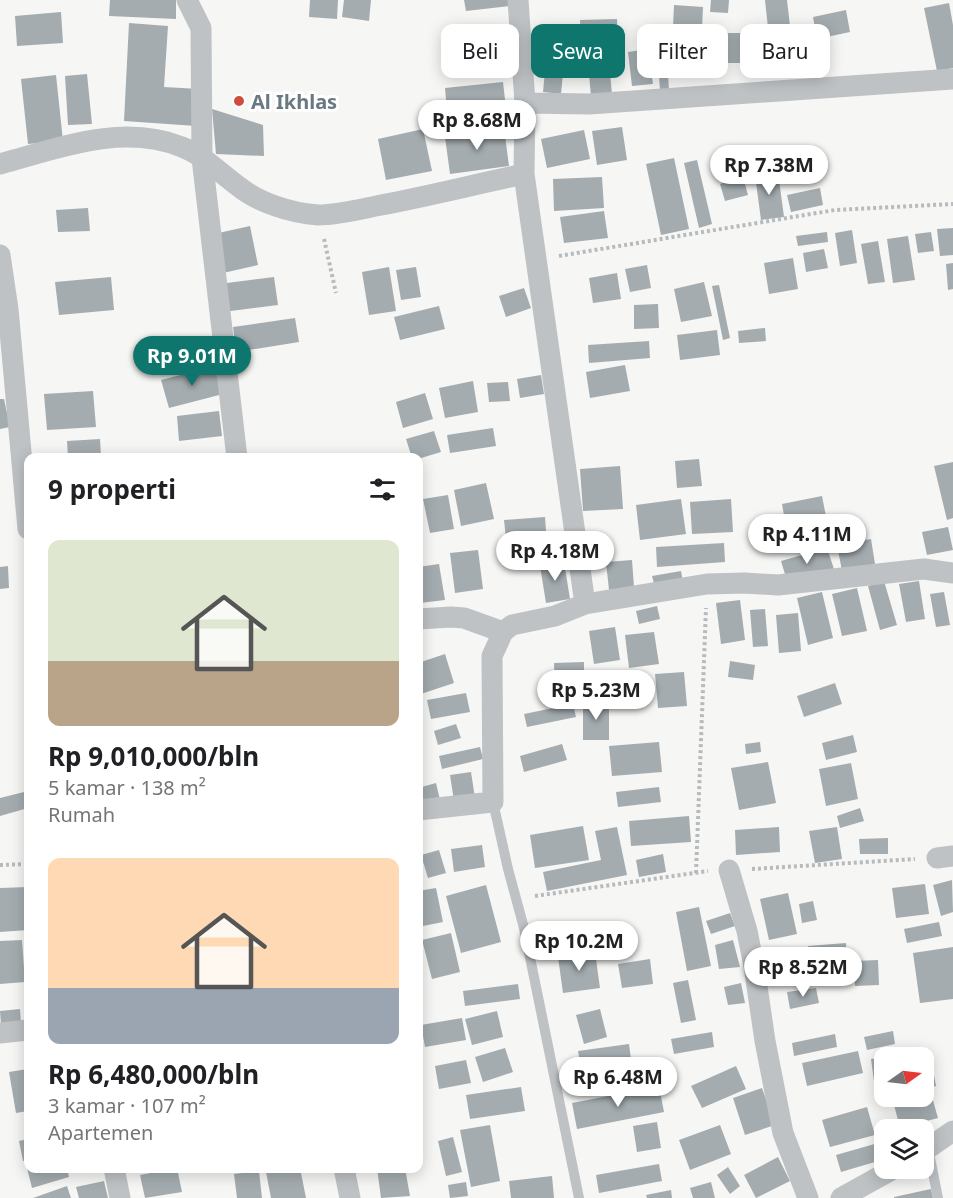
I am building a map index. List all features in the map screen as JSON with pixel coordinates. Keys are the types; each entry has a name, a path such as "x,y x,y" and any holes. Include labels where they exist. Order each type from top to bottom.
{"street":[{"path":"187,0 201,27 202,158 236,453"},
{"path":"518,0 525,103 524,174 585,604"},
{"path":"525,103 589,104 953,79"},
{"path":"0,165 98,138 142,137 182,147 202,158 240,189 279,208 318,214 342,213 524,174"},
{"path":"0,255 8,309 8,384 24,483"},
{"path":"423,809 493,802 492,656 503,632 512,625 555,616 585,604 707,584 778,585 924,569 953,573"},
{"path":"423,620 464,618 503,632"},
{"path":"729,870 747,931 783,1133 808,1198"},
{"path":"0,1033 24,1030"},
{"path":"934,1144 953,1131"},
{"path":"115,1173 120,1198"},
{"path":"345,1173 350,1198"},
{"path":"841,1198 875,1179"}],"lane":[{"path":"493,802 524,928 579,1198"},
{"path":"933,1179 938,1198"}],"path":[{"path":"535,260 835,210 953,204"},
{"path":"318,214 336,293"},
{"path":"696,873 707,584"},
{"path":"0,865 24,864"}],"building":[{"path":"110,0 176,0 176,19 109,16"},
{"path":"310,0 338,0 337,19 309,17"},
{"path":"344,0 371,0 369,21 342,17"},
{"path":"464,0 510,0 511,6 466,11"},
{"path":"711,0 729,0 728,13 710,12"},
{"path":"765,0 787,0 790,24 768,24"},
{"path":"949,3 953,25 953,68 937,71 924,8"},
{"path":"674,5 703,7 702,24 673,24"},
{"path":"846,10 850,32 830,36 830,24 814,24 813,17"},
{"path":"61,12 63,43 17,46 15,16"},
{"path":"617,19 617,24 580,24 580,20"},
{"path":"129,23 168,26 164,87 199,89 196,126 124,121"},
{"path":"728,33 740,33 740,63 728,63"},
{"path":"637,51 637,78 652,78 653,84 632,86 628,52"},
{"path":"87,74 92,124 68,125 65,76"},
{"path":"56,75 63,141 28,144 21,79"},
{"path":"544,78 563,78 561,94 543,92"},
{"path":"589,78 611,78 612,95 591,97"},
{"path":"659,78 668,78 669,90 660,91"},
{"path":"503,82 507,117 448,123 445,88"},
{"path":"212,109 263,125 264,156 216,154"},
{"path":"622,127 627,160 597,165 592,131"},
{"path":"504,128 509,166 450,174 445,137"},
{"path":"423,129 432,171 386,180 378,139"},
{"path":"584,130 590,159 547,168 541,139"},
{"path":"805,148 807,176 783,178 782,150"},
{"path":"674,158 689,229 661,235 646,164"},
{"path":"697,160 712,224 699,228 684,163"},
{"path":"778,172 784,217 761,220 755,175"},
{"path":"602,177 604,208 554,211 553,179"},
{"path":"743,177 748,195 725,201 720,184"},
{"path":"820,188 823,205 791,212 787,195"},
{"path":"88,208 90,231 58,232 56,210"},
{"path":"604,211 608,238 564,243 560,217"},
{"path":"250,226 258,265 223,273 214,234"},
{"path":"953,228 953,255 940,256 937,229"},
{"path":"852,230 857,263 840,266 835,233"},
{"path":"827,232 828,242 798,246 796,236"},
{"path":"931,232 934,251 918,253 915,234"},
{"path":"908,236 915,280 893,283 887,239"},
{"path":"878,241 885,282 868,284 861,244"},
{"path":"824,249 828,268 806,272 803,253"},
{"path":"793,258 798,289 769,294 764,263"},
{"path":"953,263 953,289 948,290 946,264"},
{"path":"647,265 651,288 630,292 625,269"},
{"path":"389,267 396,311 369,315 362,272"},
{"path":"416,267 421,297 401,300 396,270"},
{"path":"617,273 621,299 593,303 589,278"},
{"path":"111,277 114,310 59,315 55,282"},
{"path":"274,277 278,305 223,312 219,284"},
{"path":"704,282 712,316 681,322 674,289"},
{"path":"719,285 730,338 723,340 712,286"},
{"path":"524,288 531,308 506,317 499,296"},
{"path":"658,304 659,328 634,329 634,305"},
{"path":"439,306 445,329 400,340 394,317"},
{"path":"295,318 299,342 236,352 233,327"},
{"path":"765,328 766,341 739,343 738,331"},
{"path":"717,330 720,355 680,360 677,335"},
{"path":"649,341 650,358 589,363 588,345"},
{"path":"625,365 630,391 590,398 586,372"},
{"path":"215,366 223,394 169,408 161,380"},
{"path":"541,375 544,394 520,398 517,379"},
{"path":"473,381 478,412 445,418 439,388"},
{"path":"508,382 510,401 489,402 487,383"},
{"path":"93,391 96,427 47,430 44,394"},
{"path":"425,393 433,419 403,428 396,402"},
{"path":"0,399 4,399 10,427 0,429"},
{"path":"219,411 222,436 179,441 177,416"},
{"path":"493,428 496,446 450,453 447,435"},
{"path":"434,431 441,452 423,457 423,453 410,453 406,439"},
{"path":"100,439 101,453 68,453 67,441"},
{"path":"699,459 702,486 677,488 675,461"},
{"path":"953,462 953,518 947,520 934,466"},
{"path":"620,466 623,509 583,511 580,469"},
{"path":"486,483 494,519 461,526 454,490"},
{"path":"448,495 454,529 430,533 423,499"},
{"path":"822,496 831,542 790,550 782,504"},
{"path":"681,499 686,534 640,540 636,505"},
{"path":"731,499 733,532 692,534 690,502"},
{"path":"545,517 547,545 507,548 504,520"},
{"path":"948,527 953,550 927,555 922,532"},
{"path":"871,539 875,564 842,571 837,545"},
{"path":"724,543 725,562 657,567 656,547"},
{"path":"827,548 834,569 787,581 781,561"},
{"path":"478,550 483,589 455,593 450,553"},
{"path":"632,560 634,587 609,590 606,562"},
{"path":"564,562 570,599 546,603 540,566"},
{"path":"439,564 445,600 423,603 423,566"},
{"path":"8,566 9,588 0,589 0,567"},
{"path":"681,571 683,582 655,587 652,576"},
{"path":"884,581 897,625 880,630 868,586"},
{"path":"919,581 925,619 906,622 899,584"},
{"path":"857,588 867,631 842,636 832,594"},
{"path":"822,592 833,638 808,645 797,598"},
{"path":"944,592 950,625 936,627 930,594"},
{"path":"740,600 745,640 721,644 716,603"},
{"path":"657,606 660,619 639,624 636,611"},
{"path":"765,609 768,646 753,647 750,610"},
{"path":"798,613 801,651 779,653 776,615"},
{"path":"615,627 620,660 594,664 589,631"},
{"path":"654,632 659,664 629,668 625,635"},
{"path":"445,654 454,683 423,693 423,661"},
{"path":"730,661 755,665 753,680 728,677"},
{"path":"584,662 584,691 555,692 554,663"},
{"path":"684,672 687,706 658,708 655,674"},
{"path":"835,683 842,704 804,717 797,696"},
{"path":"466,693 470,712 431,719 427,700"},
{"path":"583,702 609,702 609,740 583,740"},
{"path":"573,704 576,717 527,727 524,714"},
{"path":"456,724 461,738 438,745 434,731"},
{"path":"853,735 857,752 826,760 822,743"},
{"path":"659,742 662,772 612,776 609,746"},
{"path":"760,742 761,752 746,754 745,744"},
{"path":"562,744 567,760 524,772 520,756"},
{"path":"480,747 483,759 442,769 439,756"},
{"path":"768,762 776,803 739,810 731,768"},
{"path":"851,763 858,799 826,806 819,769"},
{"path":"471,772 475,798 454,801 450,775"},
{"path":"436,783 440,800 423,804 423,787"},
{"path":"659,787 661,802 618,807 616,792"},
{"path":"24,792 24,809 0,816 0,798"},
{"path":"860,808 864,821 840,828 837,816"},
{"path":"689,816 691,842 631,846 629,821"},
{"path":"583,826 589,860 535,868 530,835"},
{"path":"617,827 627,875 547,891 543,872 601,860 595,831"},
{"path":"779,827 780,852 736,855 735,830"},
{"path":"837,827 842,859 815,863 809,831"},
{"path":"888,838 888,854 860,854 859,839"},
{"path":"482,845 485,867 454,872 451,849"},
{"path":"439,850 446,873 428,878 423,854"},
{"path":"663,854 666,872 639,877 636,860"},
{"path":"952,880 953,912 941,916 933,885"},
{"path":"925,884 929,914 896,918 892,888"},
{"path":"486,885 501,942 461,953 446,896"},
{"path":"24,887 24,930 0,932 0,888"},
{"path":"436,888 443,922 423,926 423,890"},
{"path":"788,893 797,934 769,940 760,899"},
{"path":"813,901 817,920 802,923 799,904"},
{"path":"699,907 711,966 687,971 676,912"},
{"path":"730,913 735,926 711,934 706,921"},
{"path":"939,922 942,936 907,943 904,929"},
{"path":"590,932 592,945 558,950 556,937"},
{"path":"451,933 460,972 432,979 423,940"},
{"path":"22,940 24,982 0,984 0,941"},
{"path":"733,940 740,967 719,969 715,945"},
{"path":"846,943 848,974 810,976 808,946"},
{"path":"953,947 953,999 920,1003 913,953"},
{"path":"595,952 600,988 563,993 558,957"},
{"path":"650,959 653,984 622,988 618,964"},
{"path":"878,960 879,985 855,986 854,961"},
{"path":"688,980 696,1020 681,1023 673,983"},
{"path":"741,983 745,1003 728,1005 724,987"},
{"path":"518,984 520,999 465,1006 463,991"},
{"path":"816,988 819,1003 790,1009 787,992"},
{"path":"20,1009 21,1022 1,1024 0,1011"},
{"path":"600,1009 607,1037 584,1044 576,1015"},
{"path":"497,1011 503,1037 472,1045 465,1019"},
{"path":"462,1018 466,1040 425,1047 423,1025"},
{"path":"893,1031 895,1044 867,1050 864,1037"},
{"path":"712,1032 714,1047 674,1054 671,1039"},
{"path":"835,1034 837,1047 794,1056 792,1043"},
{"path":"629,1044 632,1067 582,1074 578,1051"},
{"path":"505,1048 513,1072 483,1082 475,1057"},
{"path":"858,1051 863,1073 807,1086 802,1063"},
{"path":"871,1059 874,1059 874,1082"},
{"path":"466,1060 471,1083 439,1089 435,1066"},
{"path":"736,1066 746,1089 702,1108 691,1086"},
{"path":"24,1070 24,1112 16,1113 9,1072"},
{"path":"659,1086 664,1112 577,1129 572,1103"},
{"path":"521,1087 525,1111 470,1119 466,1095"},
{"path":"762,1088 775,1125 745,1135 733,1098"},
{"path":"934,1104 938,1118 934,1119 898,1119 895,1107 934,1107"},
{"path":"867,1107 874,1135 830,1147 822,1120"},
{"path":"657,1122 661,1148 637,1152 633,1126"},
{"path":"490,1125 500,1181 471,1187 460,1130"},
{"path":"720,1125 731,1154 690,1170 679,1140"},
{"path":"453,1137 462,1172 446,1176 438,1141"},
{"path":"24,1140 24,1161 23,1161 19,1141"},
{"path":"874,1144 874,1162 841,1172 836,1155"},
{"path":"778,1157 790,1181 756,1198 744,1175"},
{"path":"659,1164 662,1181 599,1193 596,1175"},
{"path":"728,1167 740,1186 730,1194 717,1175"},
{"path":"28,1173 68,1173 69,1177 32,1188"},
{"path":"178,1173 182,1192 145,1198 140,1175"},
{"path":"259,1173 262,1198 237,1198 234,1174"},
{"path":"266,1173 301,1173 306,1198 271,1198"},
{"path":"378,1173 406,1173 410,1196 381,1198"},
{"path":"552,1176 554,1198 511,1198 509,1181"},
{"path":"104,1181 108,1198 79,1198 76,1187"},
{"path":"466,1182 468,1196 450,1198 448,1185"},
{"path":"711,1182 715,1198 693,1198 690,1188"},
{"path":"67,1186 71,1198 33,1198"},
{"path":"931,1189 933,1198 894,1198 894,1197"},
{"path":"671,1190 672,1198 647,1198 646,1195"}],"place":[{"name":"Al Ikhlas","path":"239,101"}]}
